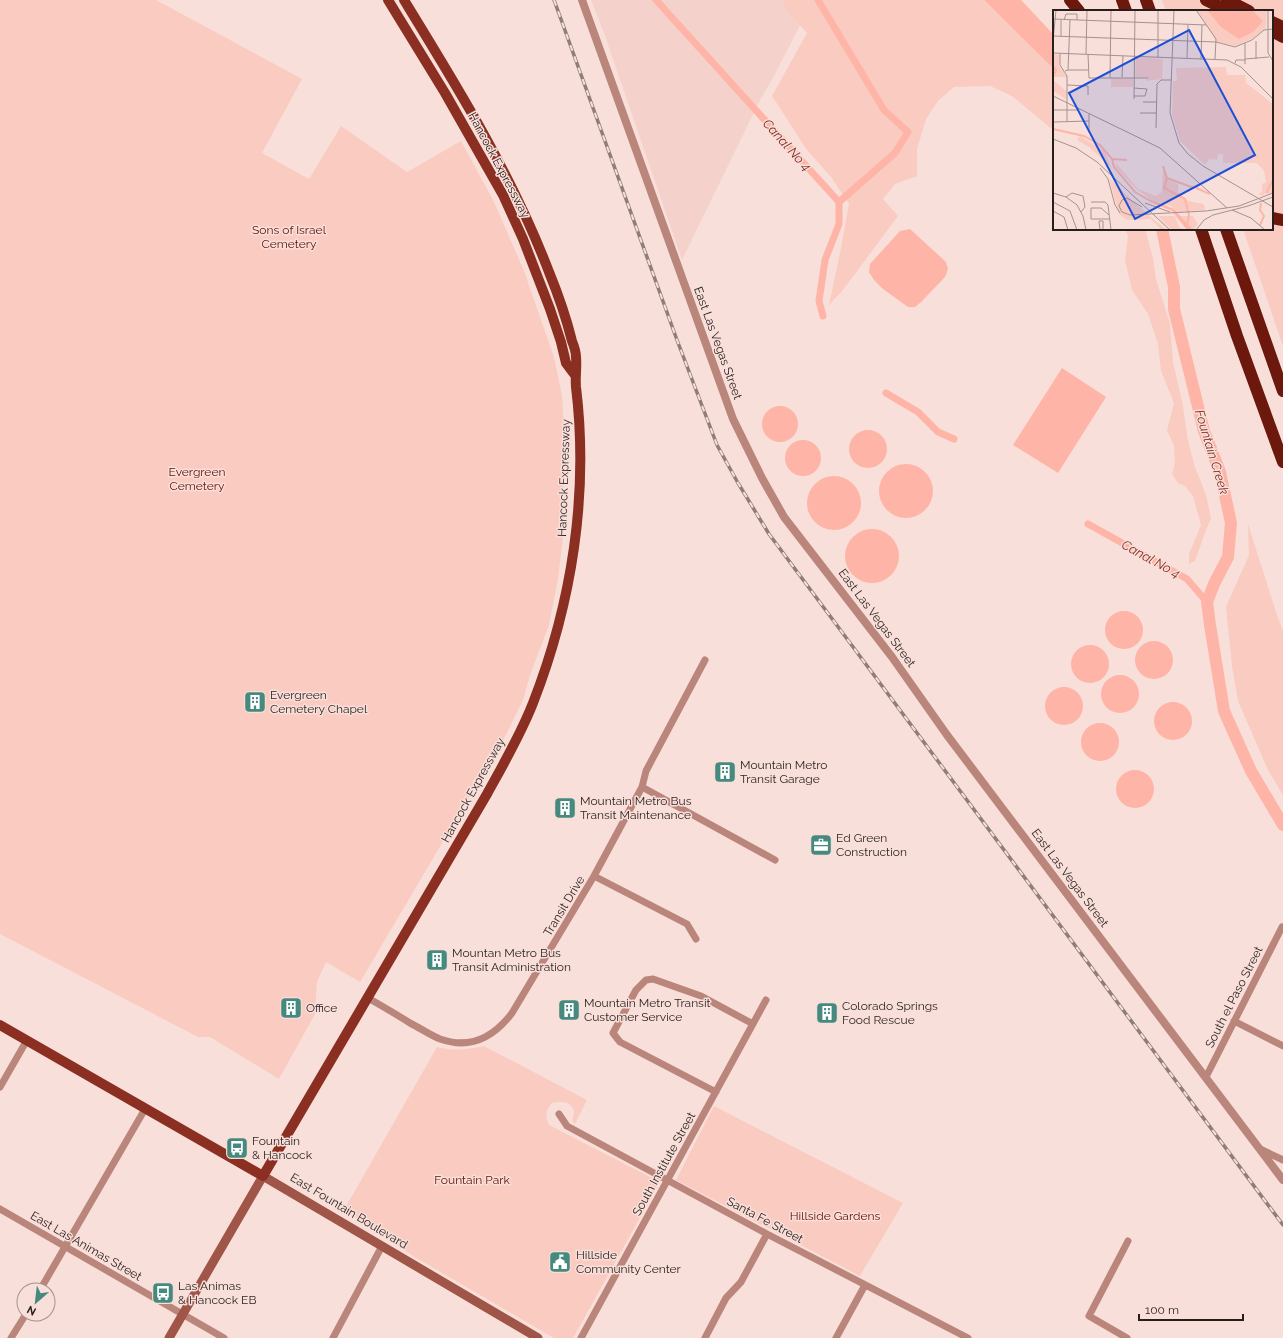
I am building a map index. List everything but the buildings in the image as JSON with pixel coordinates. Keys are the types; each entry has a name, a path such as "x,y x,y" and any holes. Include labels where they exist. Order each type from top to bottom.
{"highway":[{"path":"1070,0 1078,10"},
{"path":"1122,0 1126,10"},
{"path":"1146,0 1150,10"},
{"path":"1206,0 1227,10"},
{"path":"1227,0 1248,10"},
{"path":"1273,22 1283,27"},
{"path":"1273,32 1283,37"},
{"path":"1273,218 1283,220"},
{"path":"1195,230 1229,311"},
{"path":"1201,230 1283,462"},
{"path":"1226,230 1283,391"}],"main road":[{"name":"Hancock Expressway","path":"388,0 445,93 503,195 523,239 547,302 561,342 566,363 575,376"},
{"name":"Hancock Expressway","path":"263,1176 503,765 533,703 556,634 570,576 578,509 581,436 575,376 576,357 562,305 535,234 514,190 489,142 404,0"},
{"name":"East Fountain Boulevard","path":"0,1025 263,1176 538,1338"},
{"path":"169,1338 263,1176"}],"street":[{"name":"East Las Vegas Street","path":"582,0 733,419 762,478 784,517 892,657 947,735 1283,1180"},
{"name":"Transit Drive","path":"368,998 429,1033 441,1039 453,1042 477,1040 488,1036 497,1030 512,1013 594,876 642,787 646,771 705,660"},
{"path":"642,787 774,860"},
{"path":"594,876 687,924 696,939"},
{"name":"South el Paso Street","path":"1206,1077 1282,927"},
{"path":"716,1092 620,1042 612,1033 636,990 646,980 653,979 701,996 753,1024"},
{"name":"South Institute Street","path":"580,1338 766,1000"},
{"path":"1234,1021 1283,1046"},
{"path":"0,1087 27,1040"},
{"path":"45,1282 145,1108"},
{"name":"Santa Fe Street","path":"559,1114 567,1126 767,1234 968,1338"},
{"path":"1260,1149 1283,1160"},
{"name":"East Las Animas Street","path":"0,1209 224,1338"},
{"path":"705,1338 726,1298 741,1282 767,1234"},
{"path":"1127,1338 1089,1316 1128,1241"},
{"path":"333,1338 382,1246"},
{"path":"836,1338 865,1285"},
{"path":"11,1338 21,1322"}],"shaded area":[{"path":"591,0 782,0 785,9 800,25 760,100 682,260 604,33"},
{"path":"984,0 1021,0 1053,34 1053,68"},
{"path":"910,229 946,262 948,269 945,277 915,307 908,307 883,289 874,280 869,272 870,264 900,231"},
{"path":"1062,368 1106,397 1058,473 1013,445"},
{"path":"784,406 793,411 797,417 797,431 793,437 784,442 776,442 767,437 763,431 762,420 767,411 773,407"},
{"path":"864,430 872,430 882,435 886,442 886,456 882,463 872,468 864,468 854,463 852,460 849,453 849,445 854,435 857,433"},
{"path":"807,440 816,445 820,451 820,465 816,471 807,476 799,476 790,471 786,465 785,454 790,445 796,441"},
{"path":"906,464 916,466 925,472 931,481 933,491 931,501 925,510 916,516 906,518 896,516 887,510 881,501 879,491 881,481 887,472 896,466"},
{"path":"834,476 844,478 853,484 859,493 861,503 859,513 853,522 844,528 834,530 824,528 815,522 809,513 807,503 809,493 815,484 824,478"},
{"path":"872,529 882,531 891,537 897,546 899,556 897,566 891,575 882,581 872,583 862,581 853,575 847,566 845,556 847,546 853,537 862,531"},
{"path":"1124,611 1134,614 1140,620 1143,630 1140,640 1134,646 1124,649 1114,646 1108,640 1105,630 1108,620 1114,614"},
{"path":"1150,641 1158,641 1170,650 1173,660 1170,670 1164,676 1158,679 1150,679 1138,670 1135,664 1135,656 1144,644"},
{"path":"1086,645 1094,645 1106,654 1109,664 1106,674 1100,680 1094,683 1086,683 1074,674 1071,668 1071,660 1080,648"},
{"path":"1116,675 1124,675 1136,684 1139,694 1136,704 1130,710 1124,713 1116,713 1104,704 1101,698 1101,690 1110,678"},
{"path":"1064,687 1074,690 1080,696 1083,706 1080,716 1074,722 1064,725 1054,722 1048,716 1045,706 1048,696 1054,690"},
{"path":"1173,702 1183,705 1189,711 1192,721 1189,731 1183,737 1173,740 1163,737 1157,731 1154,721 1157,711 1163,705"},
{"path":"1096,723 1104,723 1116,732 1119,742 1116,752 1110,758 1104,761 1096,761 1084,752 1081,746 1081,738 1090,726"},
{"path":"1135,770 1145,773 1151,779 1154,789 1151,799 1145,805 1135,808 1125,805 1119,799 1116,789 1119,779 1125,773"}],"green space":[{"name":"Evergreen Cemetery","path":"0,0 156,0 302,79 262,153 309,179 341,126 407,172 461,141 494,202 524,271 554,357 562,396 565,447 563,495 564,529 558,579 549,625 530,675 523,700 499,749 481,771 471,794 360,982 326,962 317,982 315,1014 279,1079 210,1037 198,1037 0,934"},
{"path":"782,0 984,0 1053,67 1053,130 1012,96 990,86 954,87 938,101 926,119 917,149 917,176 895,184 883,199 898,216 843,290 829,305 849,204 831,177 807,150 772,96 807,33 785,9"},
{"path":"1162,0 1283,0 1283,346 1243,230 1273,230 1273,10 1166,10"},
{"path":"1125,230 1145,230 1153,258 1156,279 1170,324 1173,362 1183,406 1188,441 1195,467 1206,495 1211,518 1195,561 1189,564 1189,554 1201,525 1193,496 1185,486 1178,483 1172,474 1175,463 1174,446 1167,430 1174,403 1161,371 1158,344 1148,314 1132,290 1125,260 1128,236"},
{"path":"1248,524 1283,631 1283,795 1268,770 1238,701 1232,666 1226,607 1249,555"},
{"name":"Fountain Park","path":"484,1046 587,1100 575,1124 573,1122 574,1111 572,1106 561,1102 552,1103 546,1114 549,1125 656,1180 658,1184 573,1338 554,1338 413,1256 344,1210 437,1047 460,1050"},
{"name":"Hillside Gardens","path":"714,1106 903,1203 860,1276 676,1180"}],"waterway":[{"name":"Canal No 4","path":"656,0 839,202 839,224 825,260 819,301 823,316"},
{"path":"818,0 884,110 908,132 895,153 839,202"},
{"name":"Fountain Creek","path":"1162,230 1174,287 1174,309 1204,431 1220,472 1231,523 1228,557 1214,584 1207,602 1224,711 1251,771 1283,825"},
{"name":"Canal No 4","path":"886,393 918,412 938,432 954,439"},
{"name":"Canal No 4","path":"1088,524 1187,579 1207,602"}],"railway":[{"path":"554,0 677,340 717,445 738,483 769,534 1283,1225"}],"place":[{"name":"Evergreen Cemetery Chapel","path":"255,702"},
{"name":"Mountain Metro Transit Garage","path":"725,772"},
{"name":"Mountain Metro Bus Transit Maintenance","path":"565,808"},
{"name":"Ed Green Construction","path":"821,845"},
{"name":"Mountan Metro Bus Transit Administration","path":"437,960"},
{"name":"Office","path":"291,1008"},
{"name":"Mountain Metro Transit Customer Service","path":"569,1010"},
{"name":"Colorado Springs Food Rescue","path":"827,1013"},
{"name":"Fountain & Hancock","path":"237,1148"},
{"name":"Hillside Community Center","path":"560,1262"},
{"name":"Las Animas & Hancock EB","path":"163,1293"}],"park label":[{"name":"Sons of Israel Cemetery","path":"289,237"}]}
